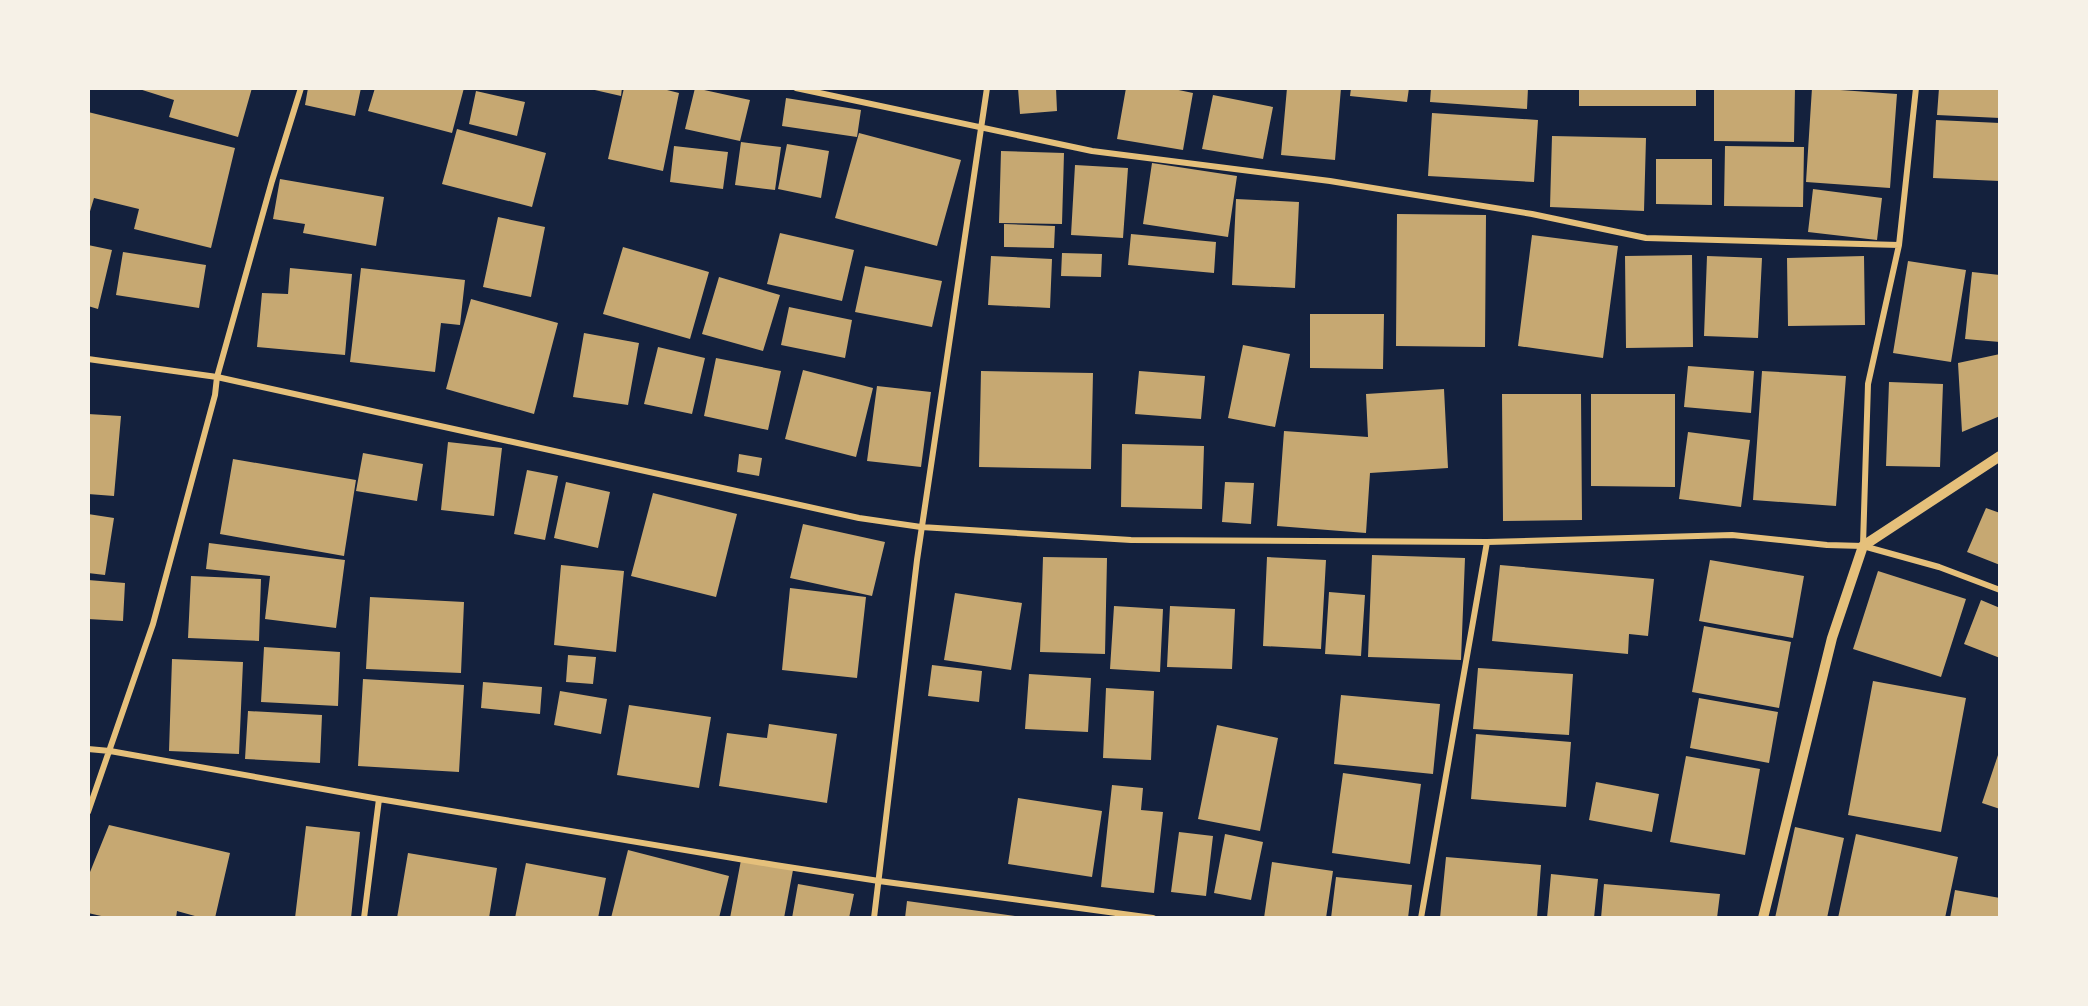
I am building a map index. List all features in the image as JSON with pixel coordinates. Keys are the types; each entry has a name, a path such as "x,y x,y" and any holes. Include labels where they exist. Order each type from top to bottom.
{"street":[{"path":"88,812 153,624 215,395 217,377 300,88"},
{"path":"796,88 1092,151 1330,181 1532,214 1646,238 1899,245"},
{"path":"874,918 921,527 987,88"},
{"path":"1763,918 1832,638 1863,546 1868,384 1899,245 1916,88"},
{"path":"88,359 217,377 859,518 921,527 1131,540 1487,542 1732,535 1827,545 1863,546 1939,567 2000,590"},
{"path":"1863,546 2000,456"},
{"path":"1420,918 1487,542"},
{"path":"88,749 879,881 1153,918"},
{"path":"364,918 379,799"}],"building":[{"path":"136,88 252,88 238,137 169,117 174,100"},
{"path":"308,88 361,88 355,116 305,105"},
{"path":"375,88 464,88 452,133 368,111"},
{"path":"586,88 622,88 621,96"},
{"path":"624,88 659,88 679,93 663,171 608,159"},
{"path":"695,88 750,100 740,141 685,129"},
{"path":"1018,88 1056,88 1057,111 1020,114"},
{"path":"1126,88 1169,88 1193,93 1183,150 1117,139"},
{"path":"1287,88 1341,88 1335,160 1281,155"},
{"path":"1351,88 1409,88 1407,102 1350,96"},
{"path":"1431,88 1528,88 1527,109 1430,102"},
{"path":"1579,88 1696,88 1696,106 1579,106"},
{"path":"1714,88 1795,88 1794,142 1714,141"},
{"path":"1812,88 1897,94 1890,188 1806,182"},
{"path":"1939,88 2000,88 2000,118 1937,115"},
{"path":"476,91 525,102 517,136 469,124"},
{"path":"1213,95 1273,107 1263,159 1202,149"},
{"path":"786,98 861,110 857,137 782,126"},
{"path":"88,112 235,148 211,248 134,229 139,209 94,198 88,218"},
{"path":"1432,113 1538,120 1534,182 1428,176"},
{"path":"1936,120 2000,123 2000,181 1933,178"},
{"path":"457,129 546,153 532,207 442,184"},
{"path":"859,133 961,160 937,246 835,218"},
{"path":"1552,136 1646,138 1644,211 1550,207"},
{"path":"741,142 781,147 775,190 735,185"},
{"path":"787,144 829,151 821,198 778,189"},
{"path":"674,146 728,152 723,189 670,182"},
{"path":"1725,146 1804,147 1803,207 1724,206"},
{"path":"1001,151 1064,153 1062,224 999,223"},
{"path":"1656,159 1712,159 1712,205 1656,204"},
{"path":"1152,163 1237,176 1228,237 1143,224"},
{"path":"1075,165 1128,168 1123,238 1071,235"},
{"path":"280,179 384,197 376,246 303,233 305,224 273,219"},
{"path":"1813,189 1882,198 1877,240 1808,232"},
{"path":"1236,199 1299,202 1295,288 1232,285"},
{"path":"1397,214 1486,215 1485,347 1396,346"},
{"path":"498,217 545,227 531,297 483,287"},
{"path":"1004,224 1055,226 1054,248 1004,247"},
{"path":"780,233 854,250 842,301 767,284"},
{"path":"1131,234 1216,242 1214,273 1128,265"},
{"path":"1532,235 1618,246 1603,358 1518,346"},
{"path":"88,245 112,250 98,309 88,306"},
{"path":"623,247 709,272 690,339 603,314"},
{"path":"123,252 206,265 199,308 116,295"},
{"path":"1062,253 1102,254 1101,277 1061,276"},
{"path":"1692,255 1693,347 1626,348 1625,256"},
{"path":"991,256 1052,259 1050,308 988,305"},
{"path":"1707,256 1762,258 1758,338 1704,336"},
{"path":"1864,256 1865,325 1788,326 1787,258"},
{"path":"1908,261 1966,270 1951,362 1893,353"},
{"path":"865,266 942,281 932,327 855,312"},
{"path":"290,268 352,274 345,355 257,347 262,293 288,294"},
{"path":"361,268 465,280 460,325 441,323 435,372 350,362"},
{"path":"1972,272 2000,275 2000,342 1965,339"},
{"path":"719,277 780,295 763,351 702,334"},
{"path":"471,299 558,323 534,414 446,389"},
{"path":"789,307 852,320 845,358 781,345"},
{"path":"1310,314 1384,314 1383,369 1310,368"},
{"path":"584,333 639,343 628,405 573,397"},
{"path":"1243,345 1290,354 1275,427 1228,418"},
{"path":"658,347 705,358 692,414 644,404"},
{"path":"2000,354 2000,416 1962,432 1958,363"},
{"path":"716,358 781,371 768,430 704,416"},
{"path":"1688,366 1754,371 1751,413 1684,407"},
{"path":"803,370 873,388 856,457 785,439"},
{"path":"981,371 1093,373 1091,469 979,467"},
{"path":"1139,371 1205,376 1201,419 1135,414"},
{"path":"1762,371 1846,376 1836,506 1753,500"},
{"path":"1889,382 1943,384 1940,467 1886,466"},
{"path":"877,386 931,392 921,467 867,461"},
{"path":"1444,389 1448,468 1370,473 1366,533 1277,526 1284,431 1368,437 1366,394"},
{"path":"1502,394 1581,394 1582,520 1503,521"},
{"path":"1591,394 1675,394 1675,487 1591,486"},
{"path":"88,414 121,416 114,496 88,494"},
{"path":"1688,432 1750,440 1741,507 1679,499"},
{"path":"448,442 502,448 494,516 441,510"},
{"path":"1122,444 1204,446 1202,509 1121,507"},
{"path":"363,453 423,464 417,501 356,491"},
{"path":"739,454 762,458 759,476 737,472"},
{"path":"233,459 356,480 344,556 220,534"},
{"path":"527,470 558,476 545,540 514,534"},
{"path":"566,482 610,492 598,548 554,538"},
{"path":"1225,482 1254,483 1251,524 1222,522"},
{"path":"653,493 737,514 716,597 631,576"},
{"path":"1986,508 2000,513 2000,565 1967,552"},
{"path":"88,514 114,518 105,575 88,573"},
{"path":"803,524 885,542 872,596 790,578"},
{"path":"209,543 345,560 336,628 265,619 270,576 206,569"},
{"path":"1372,555 1465,558 1461,660 1368,657"},
{"path":"1043,557 1107,558 1105,654 1040,652"},
{"path":"1267,557 1326,560 1321,649 1263,646"},
{"path":"1710,560 1804,576 1793,638 1699,621"},
{"path":"561,565 624,571 616,652 554,645"},
{"path":"1500,565 1654,579 1648,636 1629,634 1628,654 1492,641"},
{"path":"1878,571 1966,599 1941,677 1853,649"},
{"path":"191,576 261,579 259,641 188,638"},
{"path":"88,580 125,583 123,621 88,619"},
{"path":"790,588 866,597 857,678 782,670"},
{"path":"1329,592 1365,595 1361,656 1325,654"},
{"path":"955,593 1022,603 1011,670 944,660"},
{"path":"370,597 464,602 461,673 366,669"},
{"path":"1981,600 2000,608 2000,658 1964,644"},
{"path":"1114,606 1163,609 1160,672 1110,669"},
{"path":"1170,606 1235,609 1232,669 1167,667"},
{"path":"1704,626 1791,642 1779,708 1692,692"},
{"path":"264,647 340,652 338,706 261,702"},
{"path":"568,655 596,657 593,684 566,682"},
{"path":"172,659 243,662 239,754 169,751"},
{"path":"932,665 982,671 979,702 928,696"},
{"path":"1478,668 1573,674 1569,735 1473,729"},
{"path":"1029,674 1091,678 1088,732 1025,729"},
{"path":"363,679 464,685 459,772 358,766"},
{"path":"1873,681 1966,698 1941,832 1848,815"},
{"path":"483,682 542,687 540,714 481,708"},
{"path":"1106,688 1154,691 1151,760 1103,758"},
{"path":"560,691 607,699 601,734 554,725"},
{"path":"1341,695 1440,704 1433,774 1334,764"},
{"path":"1699,698 1778,712 1769,763 1690,748"},
{"path":"629,705 711,717 699,788 617,775"},
{"path":"248,711 322,715 320,763 245,759"},
{"path":"769,724 837,734 827,803 719,786 727,733 767,738"},
{"path":"1217,725 1278,738 1260,831 1198,819"},
{"path":"1476,734 1571,742 1566,807 1471,799"},
{"path":"2000,752 2000,809 1982,803"},
{"path":"1686,756 1760,769 1745,855 1670,842"},
{"path":"1343,773 1421,784 1410,864 1332,853"},
{"path":"1596,782 1659,794 1652,832 1589,820"},
{"path":"1112,785 1143,788 1141,810 1163,812 1154,893 1101,887"},
{"path":"1018,798 1102,811 1092,877 1008,864"},
{"path":"109,825 230,853 215,918 202,918 177,911 176,918 110,918 88,913 88,877"},
{"path":"306,826 360,832 351,918 295,918"},
{"path":"1795,827 1844,838 1827,918 1775,918"},
{"path":"1179,832 1213,836 1206,896 1171,892"},
{"path":"1225,834 1263,842 1251,900 1214,893"},
{"path":"1856,834 1958,857 1945,918 1838,918"},
{"path":"628,850 729,876 719,918 611,918"},
{"path":"408,853 497,868 489,918 397,918"},
{"path":"1446,857 1541,865 1537,918 1440,918"},
{"path":"741,860 793,870 784,918 730,918"},
{"path":"1272,862 1333,871 1326,918 1264,918"},
{"path":"526,863 606,878 598,918 515,918"},
{"path":"1551,874 1598,879 1594,918 1547,918"},
{"path":"1336,877 1412,885 1408,918 1331,918"},
{"path":"798,884 854,894 849,918 792,918"},
{"path":"1604,884 1720,894 1717,918 1601,918"},
{"path":"1955,890 2000,898 2000,918 1950,918"},
{"path":"907,901 1015,916 1015,918 905,918"}]}
